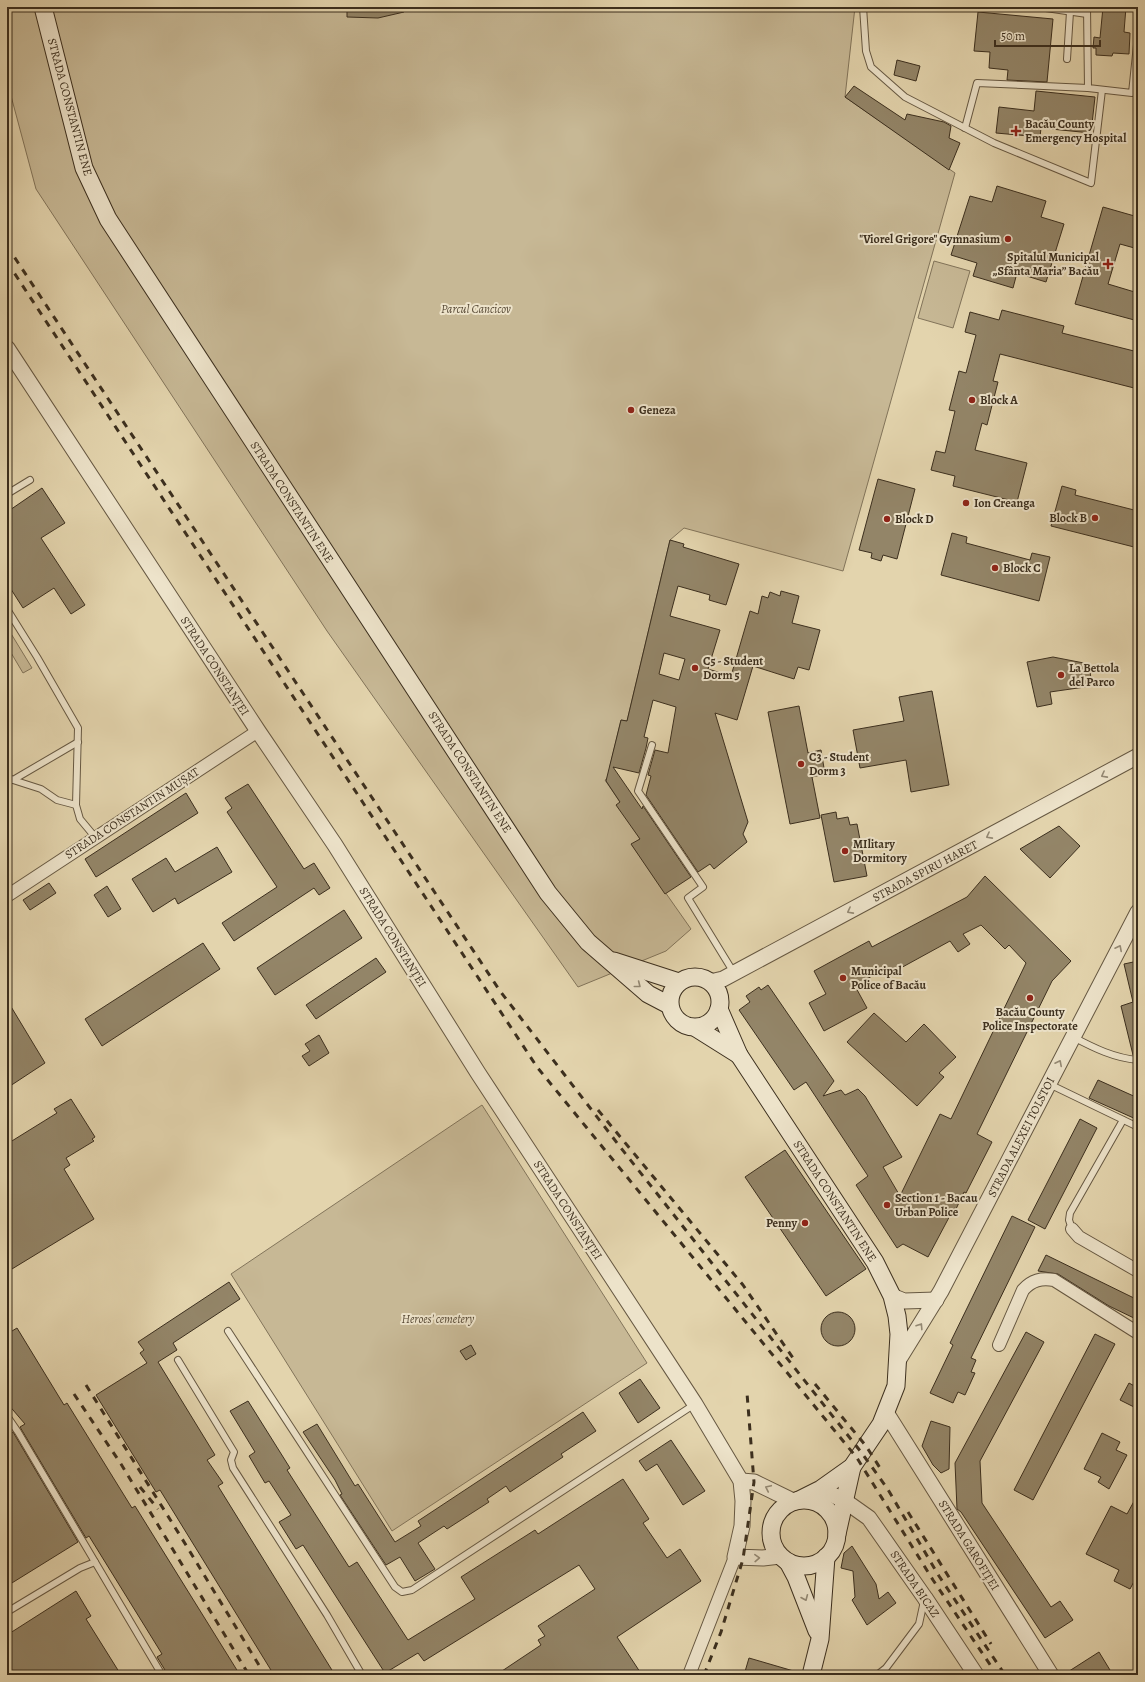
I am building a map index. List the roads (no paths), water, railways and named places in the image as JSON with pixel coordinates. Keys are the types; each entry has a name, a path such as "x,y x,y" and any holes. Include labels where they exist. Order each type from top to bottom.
{"main road":[{"name":"STRADA CONSTANTIN ENE","path":"44,7 84,168 108,219 548,893 588,942 648,994 669,1005"},
{"name":"STRADA CONSTANTIN ENE","path":"610,960 679,982"},
{"path":"695,977 710,982 717,990 720,999 719,1010 714,1019 706,1025 696,1028 685,1026 676,1020 669,1005 672,992 679,982 695,977"},
{"name":"STRADA CONSTANTIN ENE","path":"719,1010 739,1055 875,1262 892,1296 899,1334 899,1359"},
{"name":"STRADA CONSTANTIN ENE","path":"696,1028 739,1055"},
{"name":"STRADA ALEXEI TOLSTOI","path":"820,1639 811,1611 784,1559 771,1539 771,1529 778,1512 786,1506 821,1489 852,1467 887,1414 896,1386 899,1359"},
{"name":"STRADA ALEXEI TOLSTOI","path":"811,1675 820,1639 826,1558 834,1547 852,1467"},
{"path":"797,1501 809,1501 826,1508 836,1525 837,1534"},
{"path":"784,1559 798,1566 808,1566 818,1563 826,1558"}],"street":[{"name":"STRADA CONSTANȚEI","path":"7,348 258,731 335,845 478,1073 695,1404 740,1481"},
{"name":"STRADA CONSTANTIN MUȘAT","path":"7,896 258,731"},
{"name":"STRADA SPIRU HARET","path":"710,982 723,979 1138,756"},
{"name":"STRADA ALEXEI TOLSTOI","path":"899,1359 936,1300 1138,912"},
{"path":"1072,1229 1079,1237 1138,1271"},
{"path":"999,1345 1023,1290 1028,1284 1036,1280 1045,1279 1054,1280 1138,1333"},
{"path":"892,1296 904,1301 936,1300"},
{"name":"STRADA GAROFIȚEI","path":"887,1414 1052,1675"},
{"path":"689,1675 735,1558 742,1526 743,1501 740,1481 754,1482 797,1501"},
{"name":"STRADA BICAZ","path":"821,1489 845,1501 869,1518 925,1598 976,1675"},
{"path":"735,1558 784,1559"}],"lane":[{"path":"863,7 866,51 871,67 905,97 994,143 1091,183 1102,90"},
{"path":"1039,7 1087,14"},
{"path":"1086,7 1088,88"},
{"path":"1067,59 1070,12"},
{"path":"965,128 977,83 1088,88 1135,93 1138,35"},
{"path":"7,494 30,480"},
{"path":"7,609 38,657 78,728 76,805 80,819 96,837"},
{"path":"10,779 78,742"},
{"path":"652,745 638,790 703,887 688,898 734,973"},
{"path":"10,779 40,789 57,800 76,805"},
{"path":"1073,1037 1102,1052 1138,1060"},
{"path":"1048,1084 1138,1127"},
{"path":"1072,1229 1069,1220 1070,1213 1123,1120"},
{"path":"228,1331 395,1587 402,1592 412,1590 695,1404"},
{"path":"178,1360 234,1452 231,1460 233,1468 327,1615 362,1675"},
{"path":"7,1416 18,1432 162,1675"},
{"path":"7,1612 80,1568 94,1562"},
{"path":"877,1675 886,1668 919,1624 925,1598"}],"railway":[{"path":"7,246 500,991 621,1148 861,1452 887,1488 939,1576 1005,1675"},
{"path":"7,262 537,1067 857,1458 933,1580 997,1675"},
{"path":"598,1110 743,1285 793,1358"},
{"path":"815,1384 866,1446 882,1471"},
{"path":"86,1385 265,1675"},
{"path":"704,1675 721,1632 743,1559 754,1482 747,1393"},
{"path":"74,1394 121,1464 249,1675"},
{"path":"140,1487 158,1509"},
{"path":"908,1512 991,1644"}],"place":[{"name":"Bacău County Emergency Hospital","path":"1016,131"},
{"name":"\"Viorel Grigore\" Gymnasium","path":"1008,239"},
{"name":"Spitalul Municipal „Sfânta Maria” Bacău","path":"1108,264"},
{"name":"Block A","path":"972,400"},
{"name":"Geneza","path":"631,410"},
{"name":"Ion Creanga","path":"966,503"},
{"name":"Block B","path":"1095,518"},
{"name":"Block D","path":"887,519"},
{"name":"Block C","path":"995,568"},
{"name":"C5 - Student Dorm 5","path":"695,668"},
{"name":"La Bettola del Parco","path":"1061,675"},
{"name":"C3 - Student Dorm 3","path":"801,764"},
{"name":"MIlitary Dormitory","path":"845,851"},
{"name":"Municipal Police of Bacău","path":"843,978"},
{"name":"Bacău County Police Inspectorate","path":"1030,998"},
{"name":"Section 1 - Bacau Urban Police","path":"887,1205"},
{"name":"Penny","path":"805,1223"}],"park label":[{"name":"Parcul Cancicov","path":"476,309"},
{"name":"Heroes' cemetery","path":"438,1319"}]}
